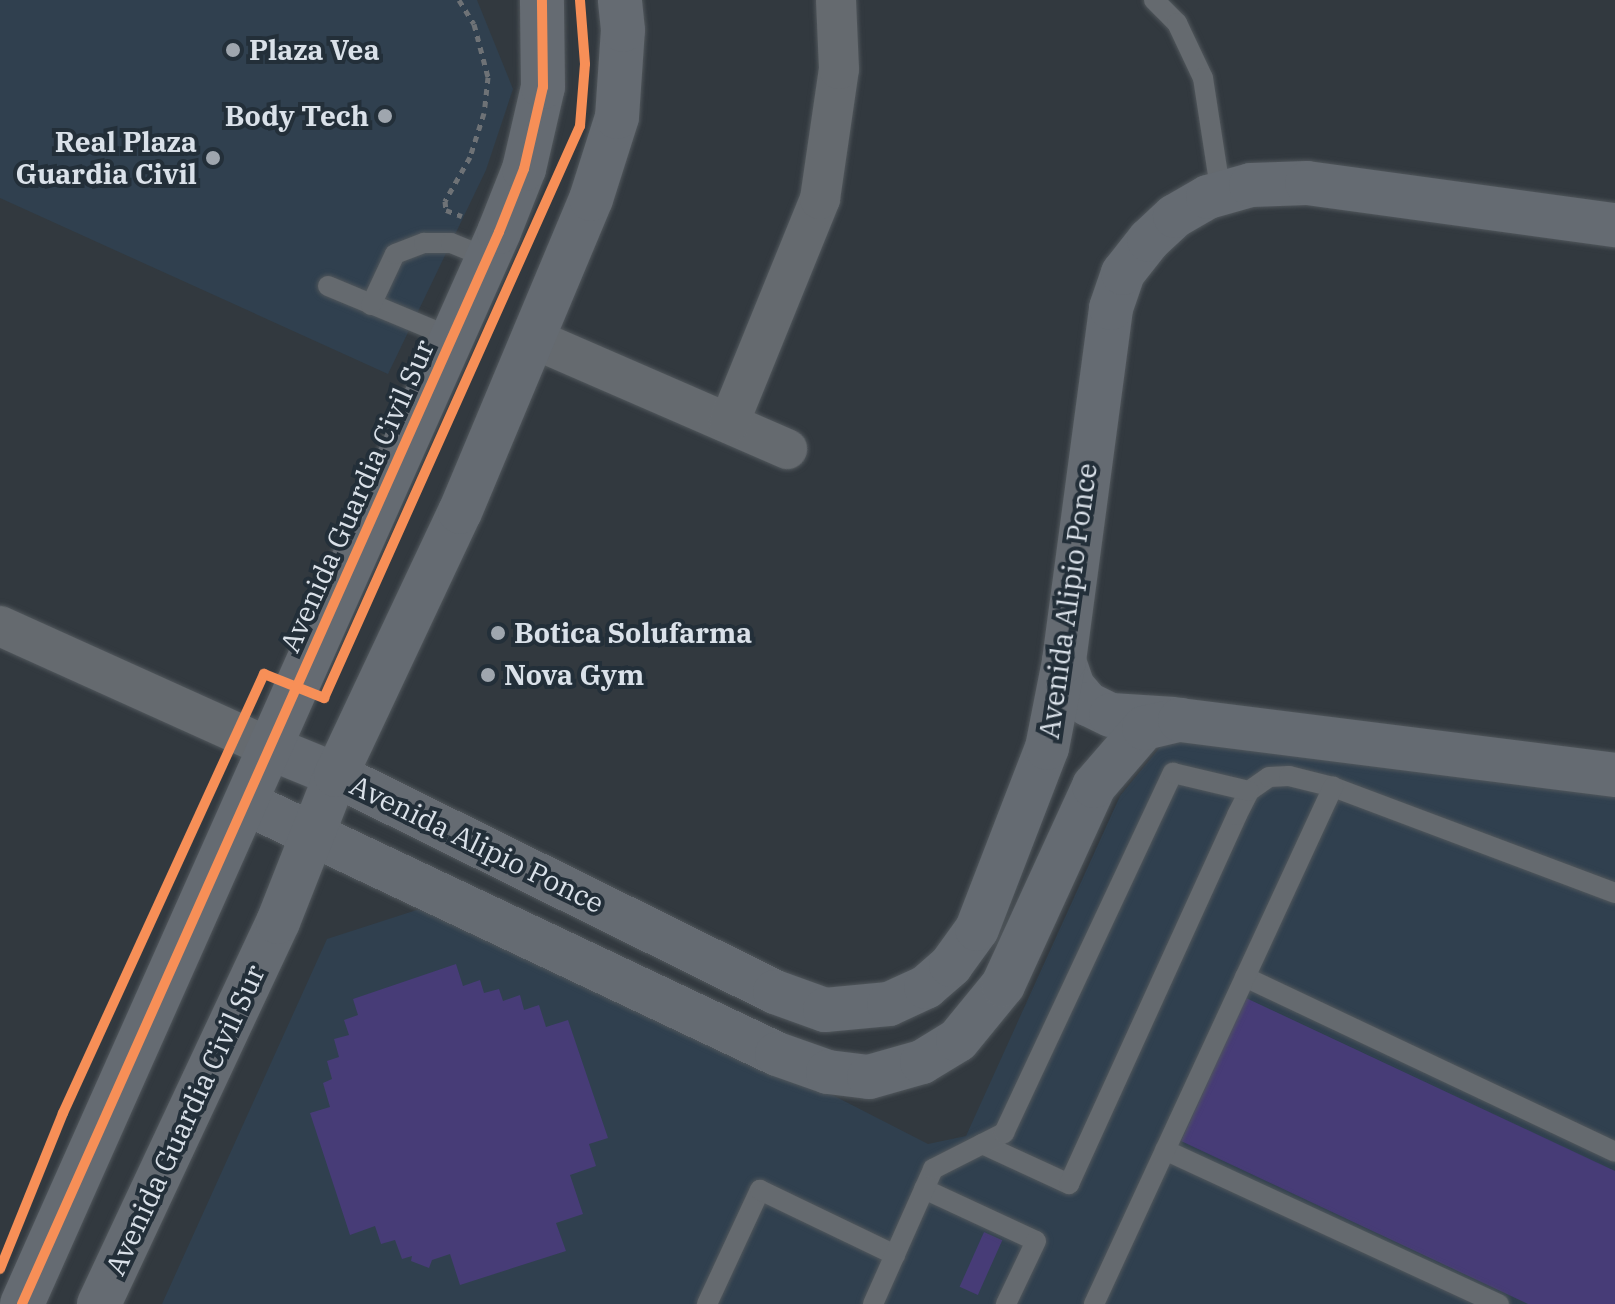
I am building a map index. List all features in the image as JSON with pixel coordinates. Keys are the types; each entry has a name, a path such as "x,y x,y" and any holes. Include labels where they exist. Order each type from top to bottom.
{"main road":[{"name":"Avenida Guardia Civil Sur","path":"22,1304 494,245 524,169 543,87 542,0"},
{"name":"Avenida Guardia Civil Sur","path":"99,1304 278,922 336,775 460,512 605,163 617,117 623,30 620,0"},
{"name":"Avenida Alipio Ponce","path":"270,748 336,775 775,992 825,1010 889,1004 926,987 951,965 977,929 1047,748 1064,661 1111,308 1123,273 1149,240 1175,216 1221,194 1251,185 1307,183 1615,225"},
{"path":"1064,661 1073,687 1088,704 1111,715 1180,720"},
{"name":"Avenida Alipio Ponce","path":"246,803 777,1054 828,1072 869,1077 922,1062 958,1040 1003,985 1094,786 1144,728 1180,720 1615,775"},
{"path":"278,922 308,889 339,872 380,866"}],"street":[{"path":"729,423 820,199 839,69 836,0"},
{"path":"534,339 787,449"},
{"name":"Avenida Alipio Ponce","path":"0,626 270,748"}],"lane":[{"path":"1154,0 1177,23 1203,78 1221,194"},
{"path":"371,305 395,254 424,243 494,245"},
{"path":"328,286 453,338"},
{"path":"873,1304 933,1169 1004,1133 1173,773 1249,791"},
{"path":"982,1144 1069,1184 1249,791 1269,777 1289,776 1333,787 1615,893"},
{"path":"1094,1304 1333,787"},
{"path":"1245,977 1615,1152"},
{"path":"1165,1150 1499,1304"},
{"path":"924,1189 1036,1241 1006,1304"},
{"path":"707,1304 760,1190 895,1255"}],"path":[{"path":"459,0 474,24 488,77 479,128 445,201 446,210 494,245"}],"shaded area":[{"name":"Real Plaza Guardia Civil","path":"0,0 477,0 513,89 486,170 388,374 0,198"},
{"path":"1170,735 1615,792 1615,1304 162,1304 327,939 426,907 809,1083 928,1144 966,1136 1120,796"},
{"path":"456,964 463,986 480,980 484,993 499,989 503,1001 520,995 524,1010 539,1005 546,1027 568,1020 608,1138 589,1144 596,1166 570,1175 583,1214 556,1223 566,1251 460,1285 450,1254 432,1260 429,1268 411,1261 412,1256 402,1259 395,1240 381,1244 375,1226 350,1235 310,1113 330,1107 323,1083 332,1079 327,1061 339,1057 334,1039 349,1035 344,1020 358,1015 353,999"},
{"path":"1246,998 1615,1171 1615,1304 1528,1304 1181,1141"},
{"path":"984,1232 1002,1240 978,1295 960,1287"}],"cycle path":[{"path":"22,1304 499,232 524,169 543,87 542,0"},
{"path":"0,1269 63,1113 264,674 324,698 580,126 585,64 580,0"}],"place":[{"name":"Plaza Vea","path":"233,50"},
{"name":"Body Tech","path":"385,116"},
{"name":"Real Plaza Guardia Civil","path":"213,158"},
{"name":"Botica Solufarma","path":"498,633"},
{"name":"Nova Gym","path":"488,675"}]}
